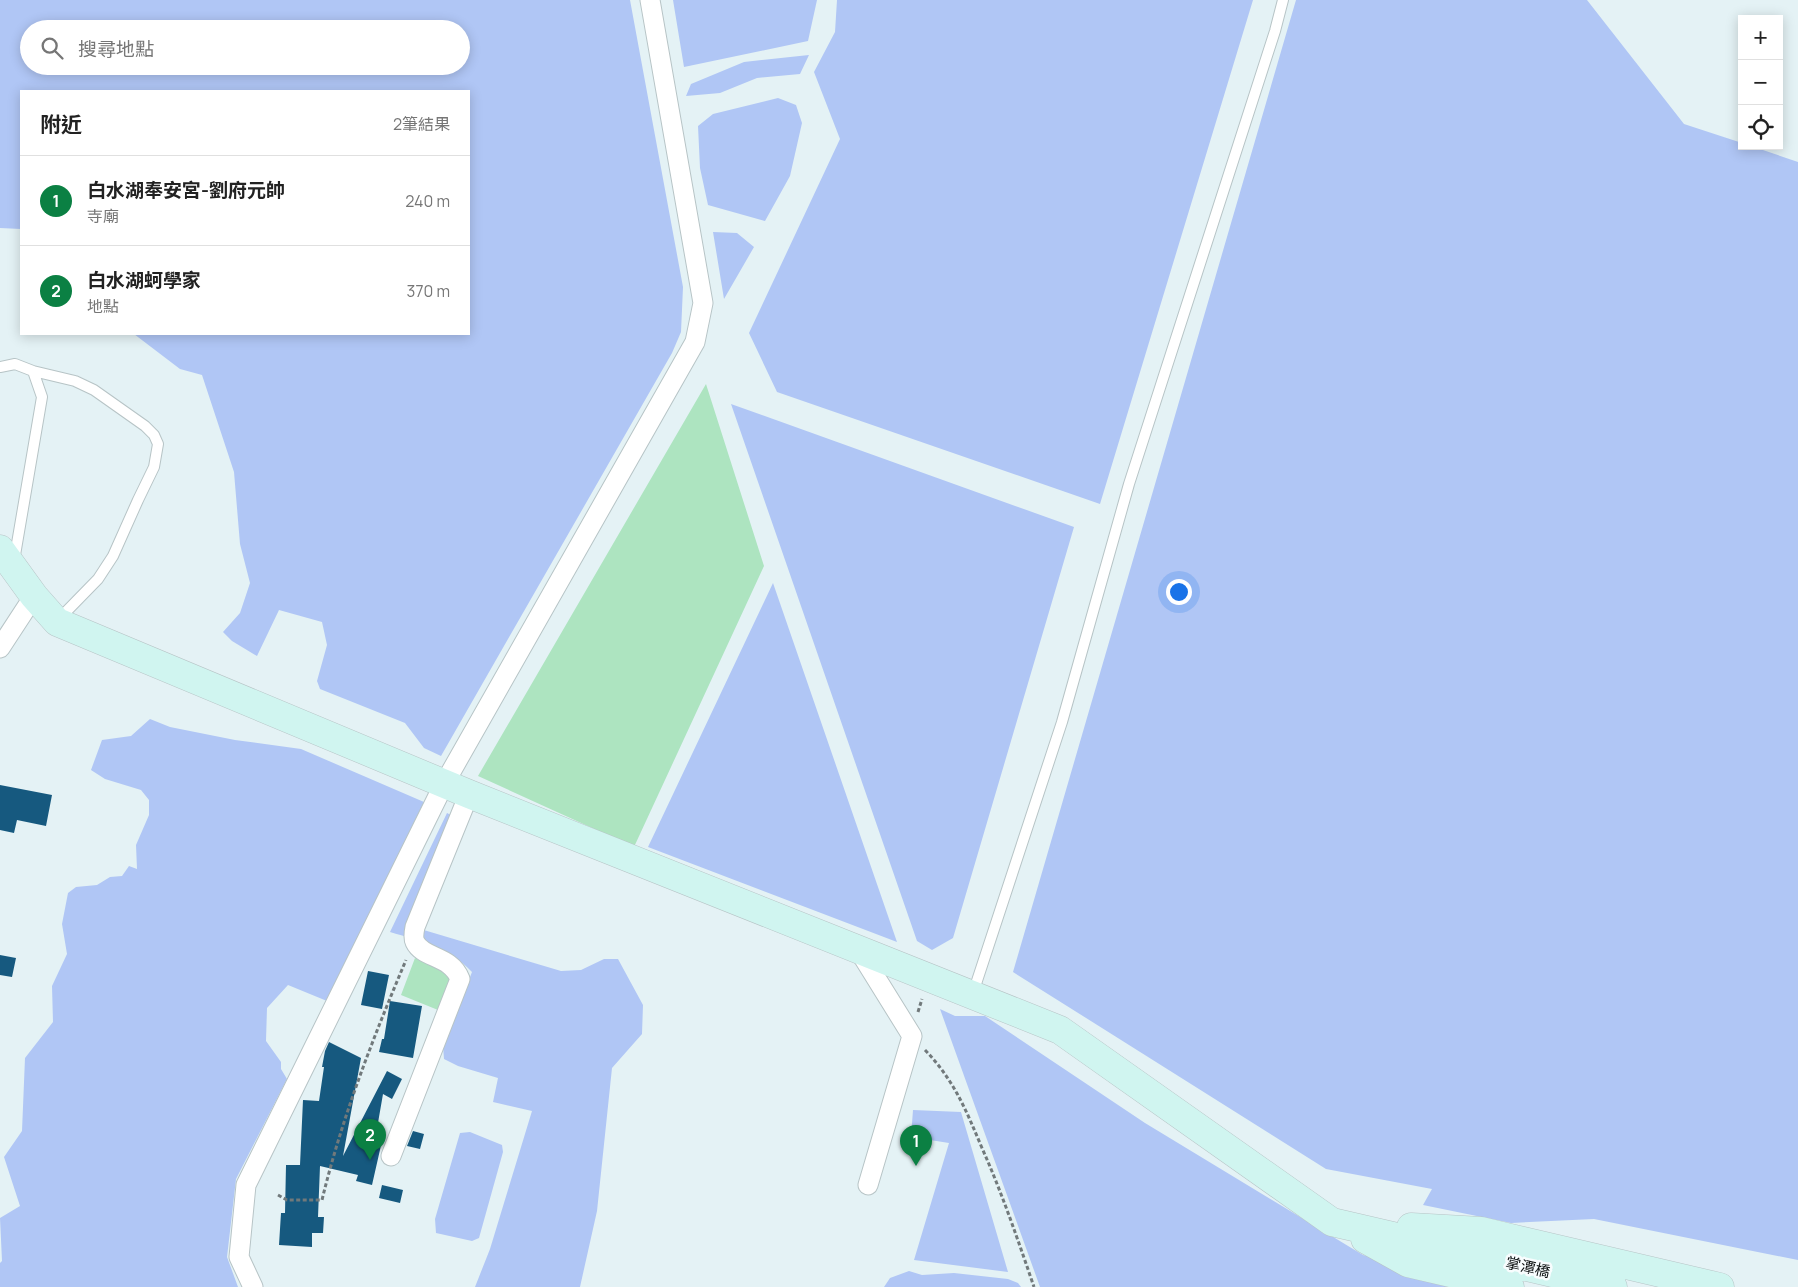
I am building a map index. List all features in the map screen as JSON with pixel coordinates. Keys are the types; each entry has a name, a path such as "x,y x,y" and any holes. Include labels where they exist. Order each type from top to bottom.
{"street":[{"path":"253,1287 239,1257 246,1185 695,342 703,304 650,0"},
{"path":"7,558 34,596 56,622 457,789 1060,1030 1332,1222 1408,1263 1510,1287"},
{"path":"0,648 34,596"},
{"path":"391,1156 460,978 457,970 446,962 420,949 414,934 457,789"},
{"path":"858,949 912,1036 868,1185"},
{"path":"1332,1222 1481,1231 1720,1287"},
{"name":"掌潭橋","path":"1332,1222 1613,1287"}],"lane":[{"path":"973,994 1062,722 1129,484 1275,31 1283,0"},
{"path":"0,367 15,364 33,371 75,381 94,390 145,426 154,435 158,444 154,467 113,556 98,579 56,622"},
{"path":"7,558 42,397 33,371"}],"path":[{"path":"278,1195 287,1200 322,1200 330,1164 363,1065 414,934"},
{"path":"928,976 912,1036 941,1066 967,1112 1009,1212 1034,1287"}],"green space":[{"path":"706,384 764,566 634,847 478,776"},
{"path":"415,958 447,973 449,983 445,997 438,1010 401,995"}],"water":[{"path":"0,0 630,0 683,287 681,332 672,353 441,756 424,748 405,723 320,689 317,681 327,645 322,622 279,610 257,656 232,641 223,632 240,613 250,583 240,544 234,472 202,375 180,369 135,335 470,335 470,90 20,90 20,229 0,228"},
{"path":"673,0 817,0 808,41 684,67"},
{"path":"837,0 1253,0 1100,504 777,392 749,333 840,139 814,72 835,32"},
{"path":"1296,0 1587,0 1684,124 1738,142 1738,150 1763,150 1798,162 1798,1260 1594,1219 1511,1223 1423,1205 1432,1189 1326,1169 1013,972"},
{"path":"809,55 800,74 757,78 720,93 686,96 691,84 744,62"},
{"path":"778,98 796,105 802,123 790,176 765,221 708,205 700,168 698,126 713,114"},
{"path":"713,232 737,233 754,247 724,299"},
{"path":"731,404 1074,527 953,938 932,950 917,941"},
{"path":"773,583 897,942 648,847"},
{"path":"150,719 170,727 235,740 301,749 424,802 327,1001 288,985 267,1008 266,1041 281,1062 281,1069 287,1079 236,1179 227,1257 238,1287 0,1287 0,1263 2,1261 0,1218 20,1206 4,1157 22,1131 25,1058 53,1022 52,986 67,954 62,924 68,893 76,887 97,885 110,877 122,876 129,866 137,869 136,845 149,815 149,800 141,790 105,779 91,770 102,740 131,736"},
{"path":"447,813 453,816 407,925 561,971 581,970 604,959 618,959 643,1005 642,1034 612,1068 597,1211 580,1287 475,1287 490,1249 532,1111 493,1102 498,1078 458,1066 444,1059 443,1046 472,972 454,957 434,946 390,932"},
{"path":"940,1009 955,1016 985,1016 1145,1123 1363,1255 1480,1287 1040,1287"},
{"path":"913,1110 961,1112 1008,1272 914,1260 949,1143 911,1137"},
{"path":"470,1132 502,1145 503,1152 479,1238 472,1241 436,1233 435,1219 460,1133"},
{"path":"909,1271 922,1275 954,1273 1008,1279 1018,1283 1021,1287 884,1287 890,1278"}],"building":[{"path":"0,785 52,795 46,826 17,820 14,833 0,830"},
{"path":"0,955 16,958 12,977 0,975"},
{"path":"368,971 389,975 382,1009 361,1005"},
{"path":"390,1001 422,1006 413,1058 379,1052 382,1039 384,1039"},
{"path":"329,1042 361,1058 343,1156 387,1071 402,1079 392,1099 383,1094 375,1140 382,1141 372,1185 356,1181 358,1175 320,1166 318,1217 324,1217 323,1233 312,1233 312,1247 279,1245 281,1213 285,1213 286,1165 300,1165 303,1100 319,1101 324,1067 322,1067"},
{"path":"413,1131 424,1134 420,1149 407,1146"},
{"path":"382,1185 403,1190 400,1203 379,1198"}],"place":[{"name":"白水湖蚵學家","path":"370,1160"},
{"name":"白水湖奉安宮-劉府元帥","path":"916,1166"}]}
